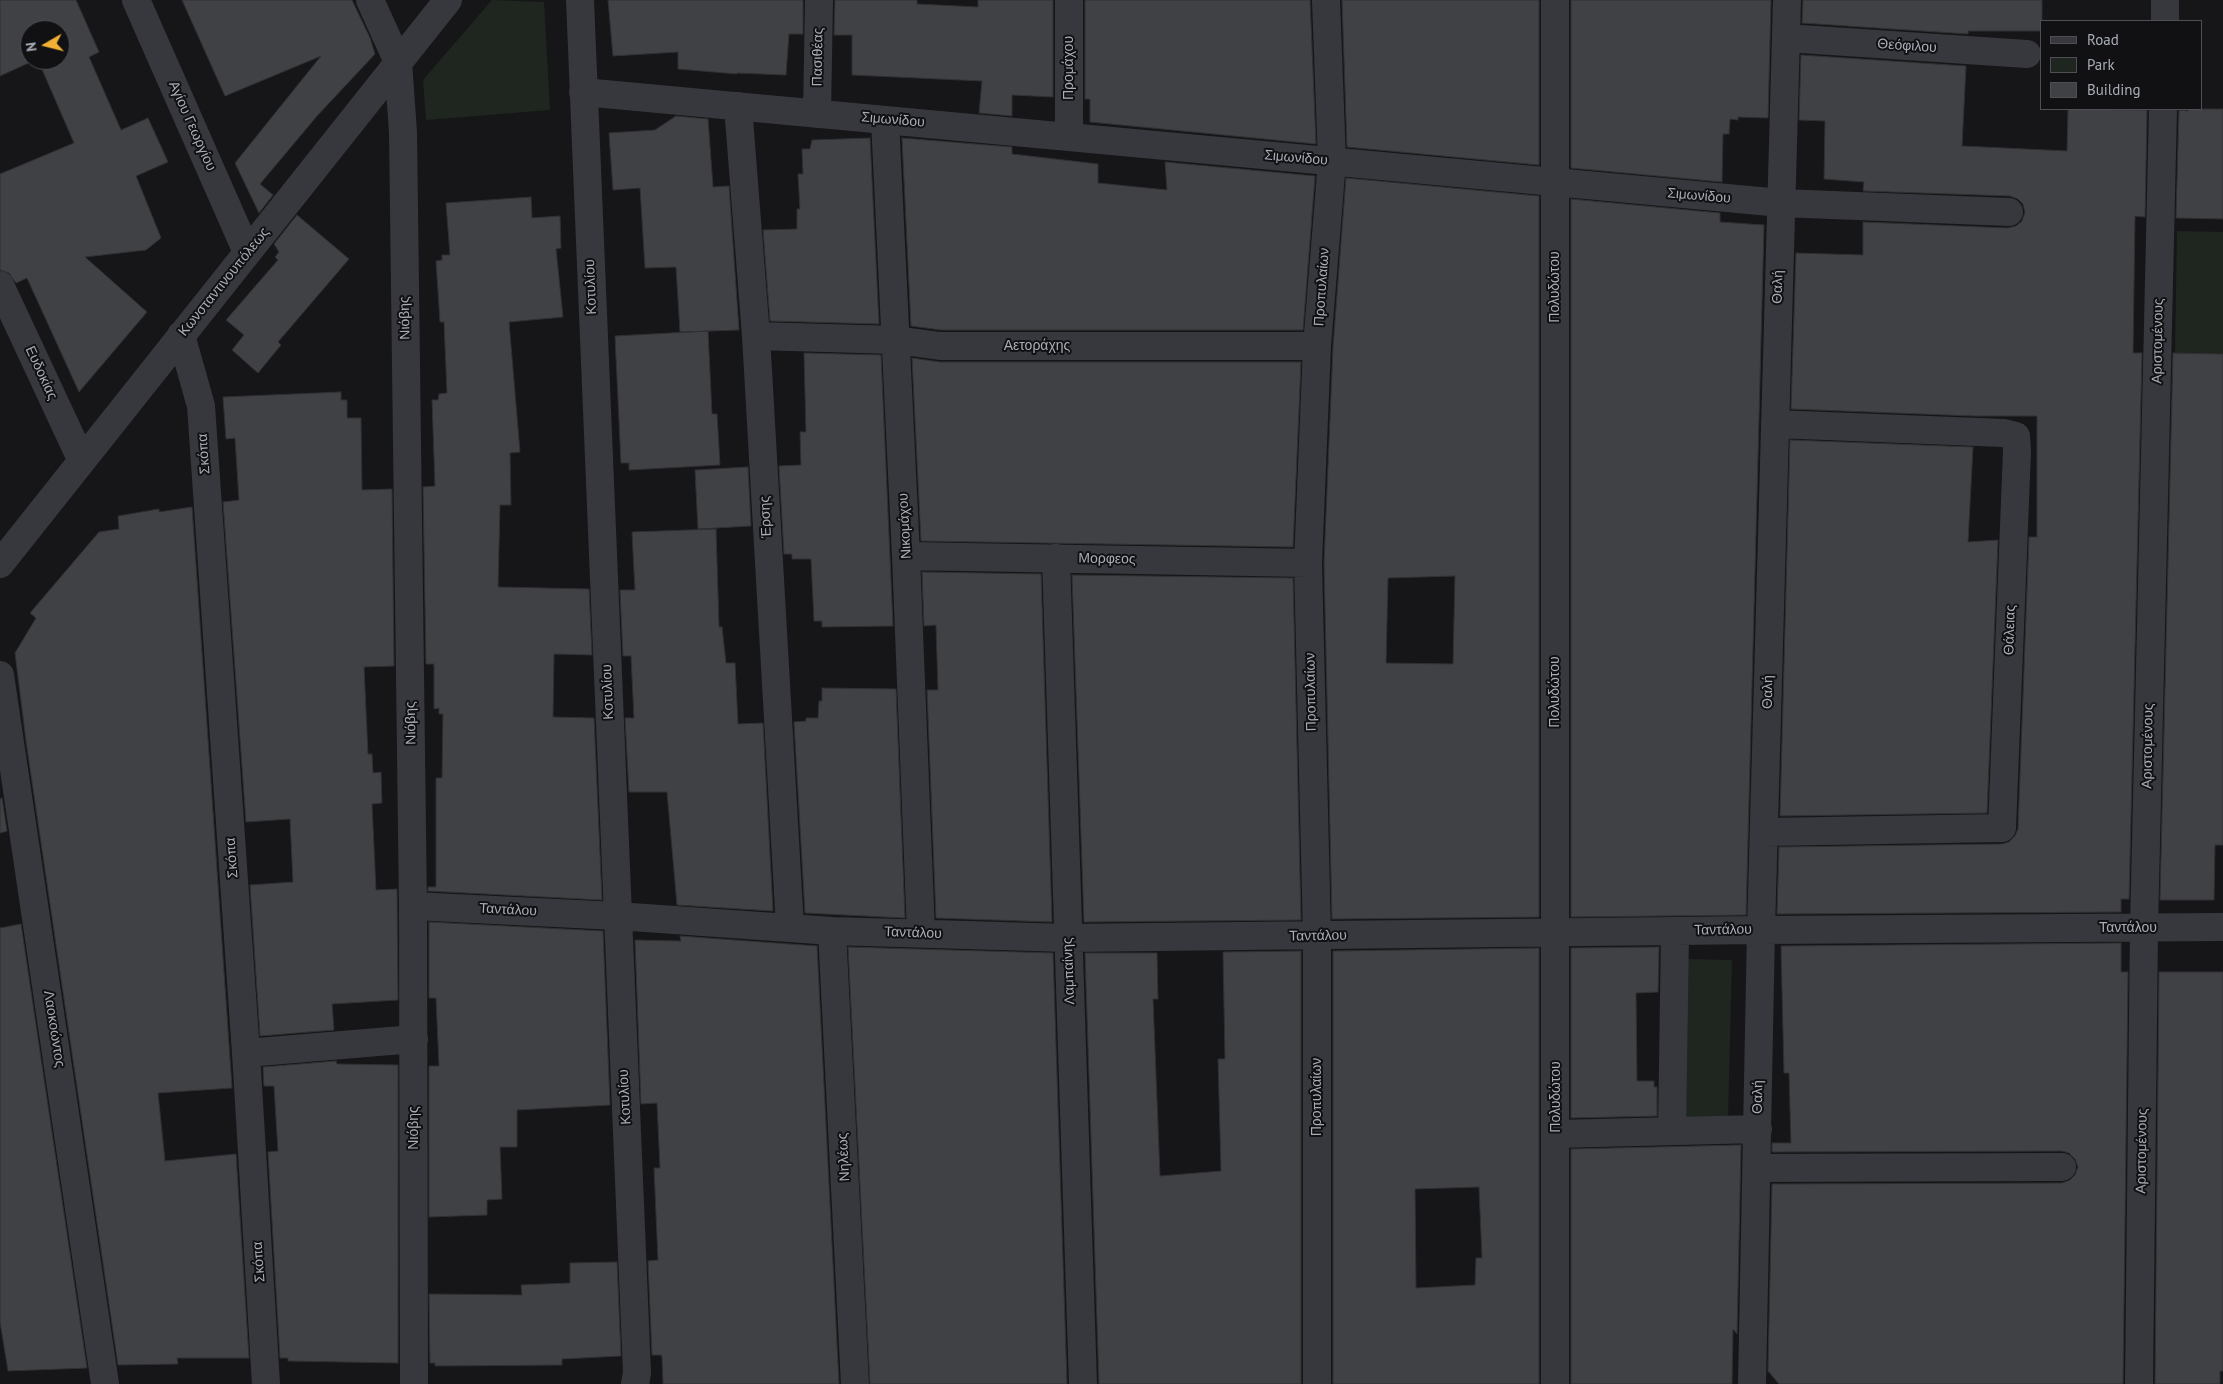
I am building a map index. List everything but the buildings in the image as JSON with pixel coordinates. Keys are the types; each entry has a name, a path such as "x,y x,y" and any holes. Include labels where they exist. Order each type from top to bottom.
{"street":[{"name":"Αγίου Γεωργίου","path":"136,0 247,252"},
{"path":"370,0 398,62"},
{"name":"Κωνσταντινουπόλεως","path":"0,564 448,0"},
{"name":"Κοτυλίου","path":"580,0 636,1363 635,1384"},
{"name":"Πασιθέας","path":"817,114 819,0"},
{"name":"Προμάχου","path":"1069,0 1069,137"},
{"name":"Προπυλαίων","path":"1317,1384 1317,936 1308,563 1317,346 1332,161 1326,0"},
{"name":"Πολυδώτου","path":"1555,0 1556,1384"},
{"name":"Θαλή","path":"1752,1384 1761,930 1787,0"},
{"path":"2165,0 2165,20"},
{"name":"Θεόφιλου","path":"1786,38 2027,54"},
{"name":"Νιόβης","path":"398,62 403,132 413,906 414,1384"},
{"name":"Σιμωνίδου","path":"583,92 1781,203 2009,212"},
{"name":"Έρσης","path":"738,106 756,336 790,928"},
{"name":"Αριστομένους","path":"2139,1384 2144,928 2164,110"},
{"name":"Νικομάχου","path":"885,120 906,556 921,934"},
{"name":"Ευδοκίας","path":"0,285 82,461"},
{"name":"Σκόπα","path":"181,335 201,406 246,1053 266,1384"},
{"name":"Αετοράχης","path":"756,336 896,340 940,346 1317,346"},
{"name":"Θάλειας","path":"1764,832 2002,828 2017,451 2016,436 2004,433 1775,424"},
{"name":"Μορφεος","path":"906,556 1308,563"},
{"name":"Λαμπαίνης","path":"1056,558 1082,1384"},
{"name":"Λαοκοώντος","path":"0,675 105,1384"},
{"name":"Ταντάλου","path":"413,906 617,916 832,931 1068,938 2223,927"},
{"name":"Νηλέως","path":"832,931 855,1384"},
{"path":"1672,1131 1675,932"},
{"path":"246,1053 414,1039"},
{"path":"1556,1134 1758,1129"},
{"path":"1757,1168 2062,1167"}],"green space":[{"path":"492,0 544,2 550,110 426,120 423,80"},
{"path":"2177,231 2223,232 2223,354 2175,353"},
{"path":"1684,959 1732,960 1728,1119 1681,1118"}]}
